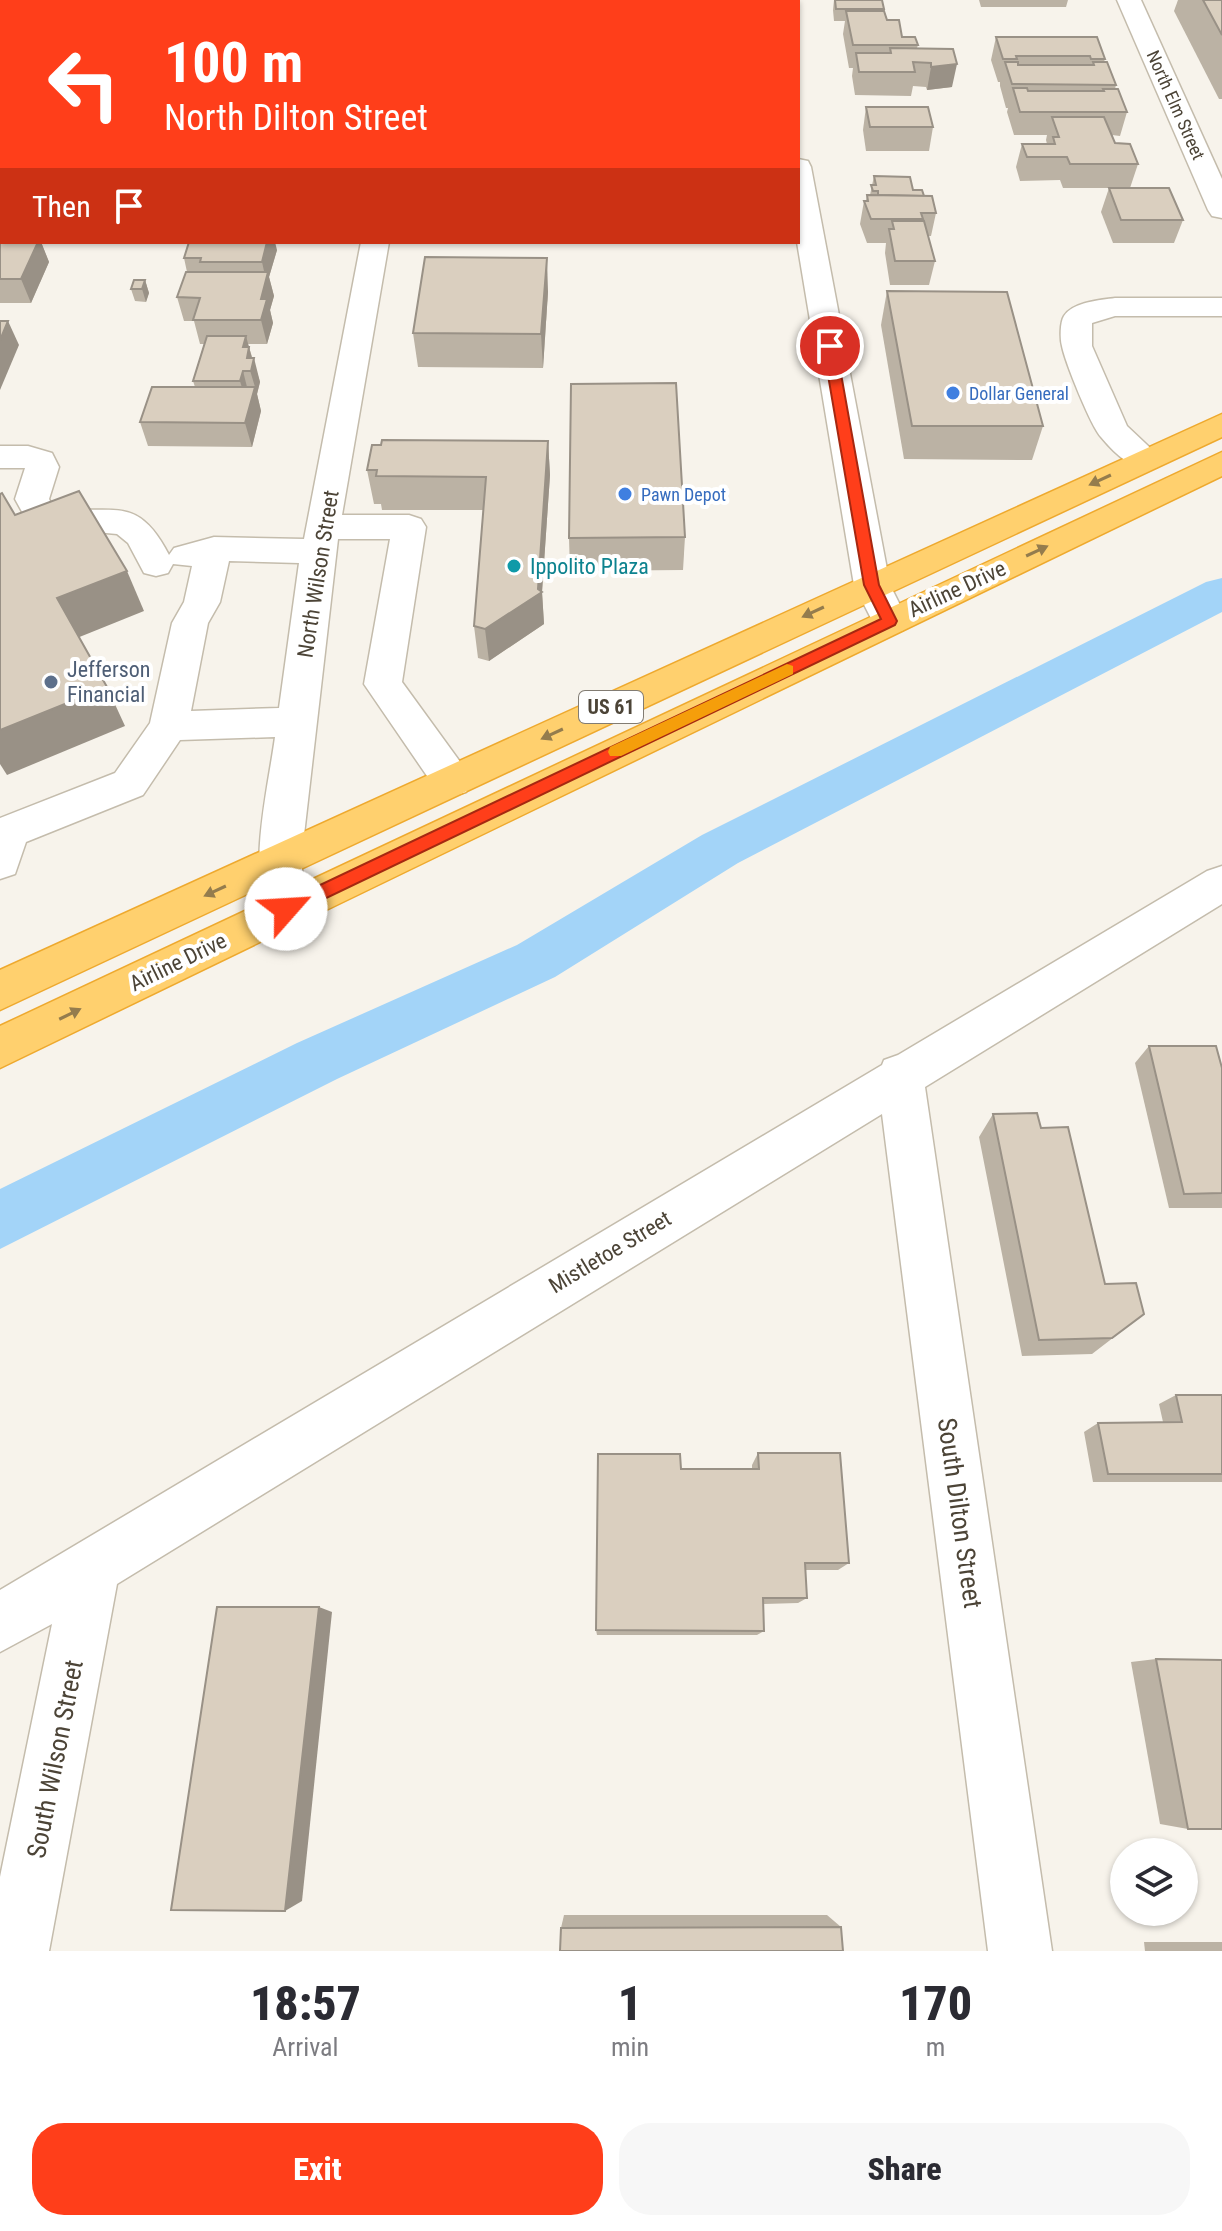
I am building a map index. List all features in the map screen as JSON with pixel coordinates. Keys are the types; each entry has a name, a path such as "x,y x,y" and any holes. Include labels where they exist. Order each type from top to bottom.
{"highway":[{"name":"Airline Drive","path":"0,991 1222,424"},
{"name":"Airline Drive","path":"0,1048 1222,463"}],"street":[{"name":"North Elm Street","path":"1129,0 1222,210"},
{"path":"800,178 872,585 890,621"},
{"name":"North Wilson Street","path":"286,909 280,861 321,539 375,244"},
{"path":"1145,459 1113,431 1077,346 1077,319 1098,309 1115,307 1222,307"},
{"path":"0,457 28,457 40,461 42,467 32,499 38,511 65,521 119,523 132,527 141,569 214,549 409,527 383,684 452,781"},
{"path":"0,862 8,832 129,784 169,726 190,623 202,602 214,549"},
{"path":"169,726 297,722"},
{"name":"Mistletoe Street","path":"0,1623 900,1075 1222,883"},
{"name":"South Dilton Street","path":"900,1075 1020,1951"},
{"name":"South Wilson Street","path":"17,1951 92,1567"}],"building":[{"path":"835,0 882,0 884,9 836,9"},
{"path":"1203,0 1222,0 1222,35"},
{"path":"846,11 884,11 887,20 899,20 902,37 915,37 918,45 853,45"},
{"path":"996,37 1097,37 1105,59 1091,59 1090,56 1016,56 1017,59 1003,59"},
{"path":"890,48 953,49 957,64 931,67 931,63 913,62 915,72 859,72 856,53 891,53"},
{"path":"1005,62 1018,62 1018,65 1094,65 1093,62 1107,62 1116,85 1012,84"},
{"path":"1013,88 1027,88 1028,91 1118,89 1127,112 1020,112"},
{"path":"866,107 928,107 933,127 870,127"},
{"path":"1052,117 1104,117 1115,143 1130,144 1138,164 1070,164 1067,157 1027,157 1022,144 1055,144 1053,137 1059,137"},
{"path":"874,176 910,177 913,190 922,190 924,196 878,195 871,185 876,185"},
{"path":"1109,188 1169,188 1183,220 1121,220"},
{"path":"867,195 932,196 936,213 921,213 923,219 871,219 864,201 868,201"},
{"path":"892,221 924,221 935,261 895,261 889,229 894,229"},
{"path":"0,244 37,244 21,279 0,279"},
{"path":"188,244 266,244 262,262 200,262 201,258 184,258"},
{"path":"425,257 547,258 541,334 413,333"},
{"path":"186,272 268,272 261,299 267,299 261,320 193,320 200,298 177,297"},
{"path":"134,280 145,280 142,289 131,289"},
{"name":"Dollar General","path":"887,291 1007,292 1043,426 912,426"},
{"path":"0,321 8,321 0,340"},
{"path":"207,336 246,336 243,347 249,347 247,358 254,358 251,371 243,371 240,381 193,381"},
{"name":"Pawn Depot","path":"676,383 685,537 569,538 571,384"},
{"path":"152,387 255,387 245,423 140,422"},
{"path":"382,440 548,441 538,589 542,592 485,629 474,626 486,477 376,476 377,470 367,470 372,445 381,445"},
{"name":"Jefferson Financial","path":"79,491 127,571 57,598 107,687 0,730 0,494 15,515"},
{"path":"1149,1046 1216,1046 1222,1068 1222,1193 1184,1194"},
{"path":"1037,1113 1041,1128 1068,1127 1105,1284 1136,1283 1144,1314 1112,1338 1039,1340 993,1114"},
{"path":"1176,1395 1222,1395 1222,1474 1108,1474 1098,1423 1182,1422"},
{"path":"758,1453 840,1453 849,1563 805,1563 807,1598 763,1598 764,1631 596,1630 598,1454 680,1454 681,1469 759,1469"},
{"path":"217,1607 319,1607 285,1911 171,1910"},
{"path":"1156,1659 1222,1660 1222,1829 1188,1829"},
{"path":"841,1927 843,1951 560,1951 561,1928"}],"waterway":[{"path":"0,1220 317,1061 536,961 720,849 1222,593"}],"slow traffic":[{"path":"616,752 787,670"}],"place":[{"name":"Dollar General","path":"953,393"},
{"name":"Pawn Depot","path":"625,494"},
{"name":"Ippolito Plaza","path":"514,566"},
{"name":"Jefferson Financial","path":"51,682"}],"route":[{"path":"286,909 890,621 872,585 830,346"}]}
